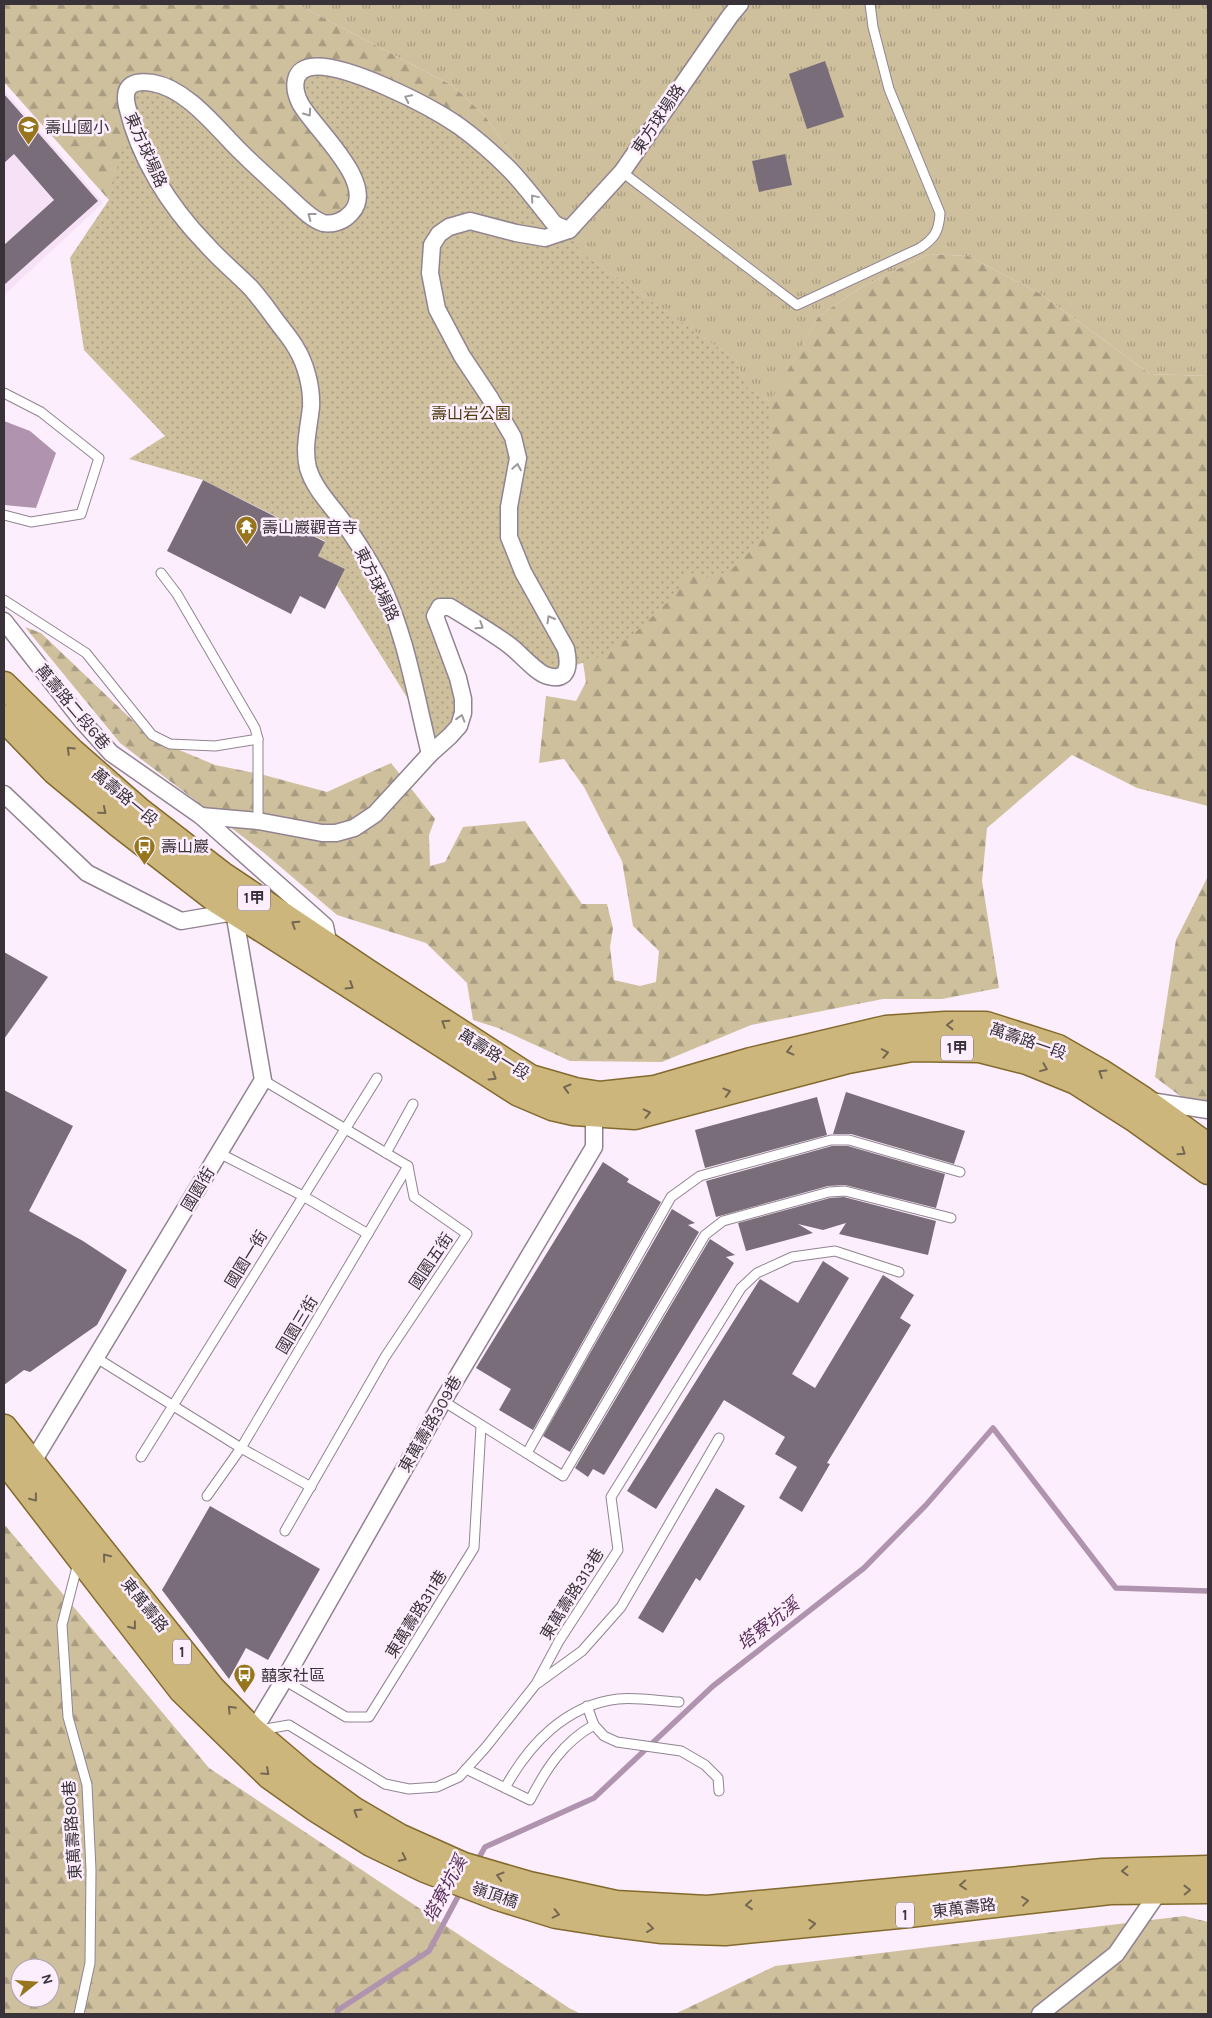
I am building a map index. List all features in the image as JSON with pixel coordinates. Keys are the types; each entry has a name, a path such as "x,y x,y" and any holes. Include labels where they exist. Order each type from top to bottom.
{"main road":[{"name":"萬壽路一段","path":"4,685 72,752 240,902 323,955 519,1093 552,1107 574,1112 597,1105 634,1116 848,1060 912,1048 979,1048 1027,1062 1076,1081 1138,1109 1208,1147"},
{"name":"萬壽路一段","path":"4,718 55,771 119,824 217,900 240,902"},
{"name":"萬壽路一段","path":"1138,1109 1208,1171"},
{"name":"東萬壽路","path":"4,1428 212,1689 270,1776 315,1808"},
{"name":"東萬壽路","path":"4,1459 182,1690 247,1740 305,1775 353,1810 399,1837"},
{"name":"嶺頂橋","path":"315,1808 371,1843 425,1869 506,1900 556,1915 608,1913"},
{"name":"嶺頂橋","path":"399,1837 464,1866 529,1885 608,1913"},
{"name":"東萬壽路","path":"608,1913 707,1909 1103,1872 1208,1869"},
{"name":"東萬壽路","path":"608,1913 662,1930 726,1932 909,1914 1110,1891 1208,1890"}],"street":[{"name":"東方球場路","path":"430,754 406,649 391,606 360,545 324,499 308,467 307,430 311,402 307,375 297,349 253,290 205,244 156,180 130,118 125,99 127,91 130,85 137,82 148,82 159,84 178,93 204,114 303,210 318,221 327,224 342,220 350,215 355,208 358,195 356,182 339,153 300,103 295,82 297,74 303,69 313,66 329,67 355,73 412,100 456,124 486,147 512,173 555,224 570,230 622,172 740,4"},
{"path":"202,816 258,821 322,834 336,833 354,828 375,814 430,754 459,726 463,713 463,698 458,678 435,616 440,607 450,607 509,645 547,676 556,677 564,674 568,668 569,661 558,633 523,572 510,536 509,507 518,458 513,437 462,356 437,309 430,273 432,245 439,234 449,227 470,222 516,234 545,238 570,230"},
{"name":"萬壽路二段6巷","path":"4,621 83,722 111,753 202,816"},
{"path":"4,794 87,873 181,921 240,902 263,1080"},
{"path":"202,816 325,926 323,955"},
{"name":"國園街","path":"32,1463 263,1080"},
{"name":"東萬壽路309巷","path":"247,1740 284,1680 444,1401 594,1147 597,1105"},
{"path":"1138,1109 1208,1110"},
{"path":"1040,2014 1116,1954 1160,1890"}],"lane":[{"path":"622,172 797,305 920,248 932,240 937,233 940,213 889,89 870,4"},
{"path":"4,394 41,412 99,458 80,514 32,522 4,515"},
{"path":"161,573 177,594 255,728 258,739 258,821"},
{"path":"4,600 86,653 152,735 170,744 216,746 258,739"},
{"name":"國園一街","path":"141,1457 377,1078"},
{"path":"263,1080 408,1166"},
{"path":"386,1153 413,1104"},
{"path":"528,1453 671,1197 700,1176 831,1140 849,1140 960,1172"},
{"path":"219,1154 303,1196 368,1234"},
{"name":"國園三街","path":"207,1496 241,1448 408,1166"},
{"name":"國園五街","path":"285,1531 386,1357 467,1234 414,1198 408,1166"},
{"path":"444,1401 563,1476 705,1235 723,1221 829,1192 845,1190 951,1218"},
{"name":"東萬壽路313巷","path":"247,1740 289,1725 385,1784 409,1789 437,1787 459,1777 536,1684 559,1640 618,1550 611,1497 741,1288 757,1273 792,1257 835,1251 899,1272"},
{"path":"96,1357 241,1448 311,1487"},
{"name":"東萬壽路311巷","path":"284,1680 346,1718 369,1717 474,1548 481,1426"},
{"path":"536,1684 582,1651 621,1607 718,1438"},
{"name":"東萬壽路80巷","path":"79,2014 90,1963 91,1870 87,1785 68,1717 62,1625 80,1557"},
{"path":"505,1788 515,1771 536,1744 556,1725 579,1709 620,1699 679,1702"},
{"path":"586,1706 594,1725 604,1736 617,1742 681,1751 705,1765 718,1778 719,1791"},
{"path":"466,1769 530,1800 549,1765 562,1749 582,1732 594,1725"}],"shaded area":[{"name":"壽山國小","path":"4,90 103,203 4,295"},
{"path":"4,421 30,431 56,453 36,508 4,505"}],"green space":[{"path":"4,4 297,4 453,86 485,116 580,252 735,359 747,387 770,402 818,317 863,286 929,254 968,256 1041,294 1150,374 1208,376 1208,806 1137,788 1072,755 987,828 982,881 999,988 942,999 883,999 751,1025 662,1062 570,1061 498,1028 473,1020 467,983 426,943 337,915 263,852 120,743 25,627 41,633 151,738 215,765 264,775 327,792 391,763 435,819 429,835 430,866 445,862 463,827 525,821 582,904 607,904 613,928 610,947 614,980 640,986 656,982 659,951 633,926 622,861 584,787 564,759 539,763 546,696 576,701 586,682 581,649 70,258 109,200 4,82"},
{"path":"297,4 1208,4 1208,376 1150,374 1041,294 968,256 929,254 863,286 818,317 771,402 747,387 735,359 580,252 485,116 453,86"},
{"name":"壽山岩公園","path":"329,67 456,124 569,230 580,252 735,359 747,387 771,402 770,532 730,571 705,578 686,571 677,593 635,633 604,655 568,668 556,677 441,607 459,726 438,747 337,585 345,569 318,556 325,541 203,480 129,459 165,436 84,350 70,258 109,200 130,118 127,91 159,84 303,210 334,223 358,195 295,82"},
{"path":"1208,876 1208,1117 1155,1077 1176,940"},
{"path":"4,1524 209,1768 569,2008 581,2014 4,2014"},
{"path":"1184,1916 1208,1922 1208,2014 675,2014 775,1966"}],"building":[{"path":"825,61 844,117 807,129 789,74"},
{"name":"壽山國小","path":"4,94 98,201 4,285 4,245 54,200 14,154 4,163"},
{"path":"785,154 792,185 759,192 752,161"},
{"name":"壽山巖觀音寺","path":"203,480 325,542 318,556 345,569 325,609 300,596 291,614 167,551"},
{"path":"4,952 48,977 4,1039"},
{"path":"4,1090 73,1126 29,1211 83,1241 127,1270 97,1325 30,1372 24,1370 4,1385"},
{"path":"846,1092 965,1131 954,1164 851,1134 833,1134"},
{"path":"817,1097 827,1135 705,1168 695,1130"},
{"path":"832,1146 848,1146 945,1174 936,1208 845,1185 828,1186 716,1217 706,1181"},
{"path":"603,1162 629,1179 627,1182 661,1202 533,1430 499,1410 511,1389 476,1368"},
{"path":"844,1197 936,1221 928,1255 839,1234 846,1223 823,1230 798,1224 813,1233 746,1251 738,1223 830,1198"},
{"path":"672,1209 695,1223 688,1225 699,1232 570,1452 543,1436"},
{"path":"710,1239 735,1255 726,1257 734,1263 604,1475 593,1469 588,1477 575,1468"},
{"path":"823,1261 849,1278 792,1374 815,1388 883,1275 914,1295 900,1318 911,1325 827,1463 830,1464 802,1512 779,1498 797,1467 775,1454 785,1437 724,1400 656,1509 627,1491 760,1279 798,1303"},
{"path":"716,1488 745,1506 700,1581 696,1578 663,1633 638,1618"},
{"path":"210,1506 320,1569 268,1660 246,1648 229,1679 162,1590"}],"waterway":[{"name":"塔寮坑溪","path":"476,1863 485,1847 594,1798 713,1686 864,1568 926,1505 993,1428 1116,1588 1208,1591"},
{"name":"塔寮坑溪","path":"337,2014 338,2010 429,1951 462,1889"}],"place":[{"name":"壽山國小","path":"29,146"},
{"name":"壽山巖觀音寺","path":"246,546"},
{"name":"壽山巖","path":"145,865"},
{"name":"囍家社區","path":"245,1694"}]}
